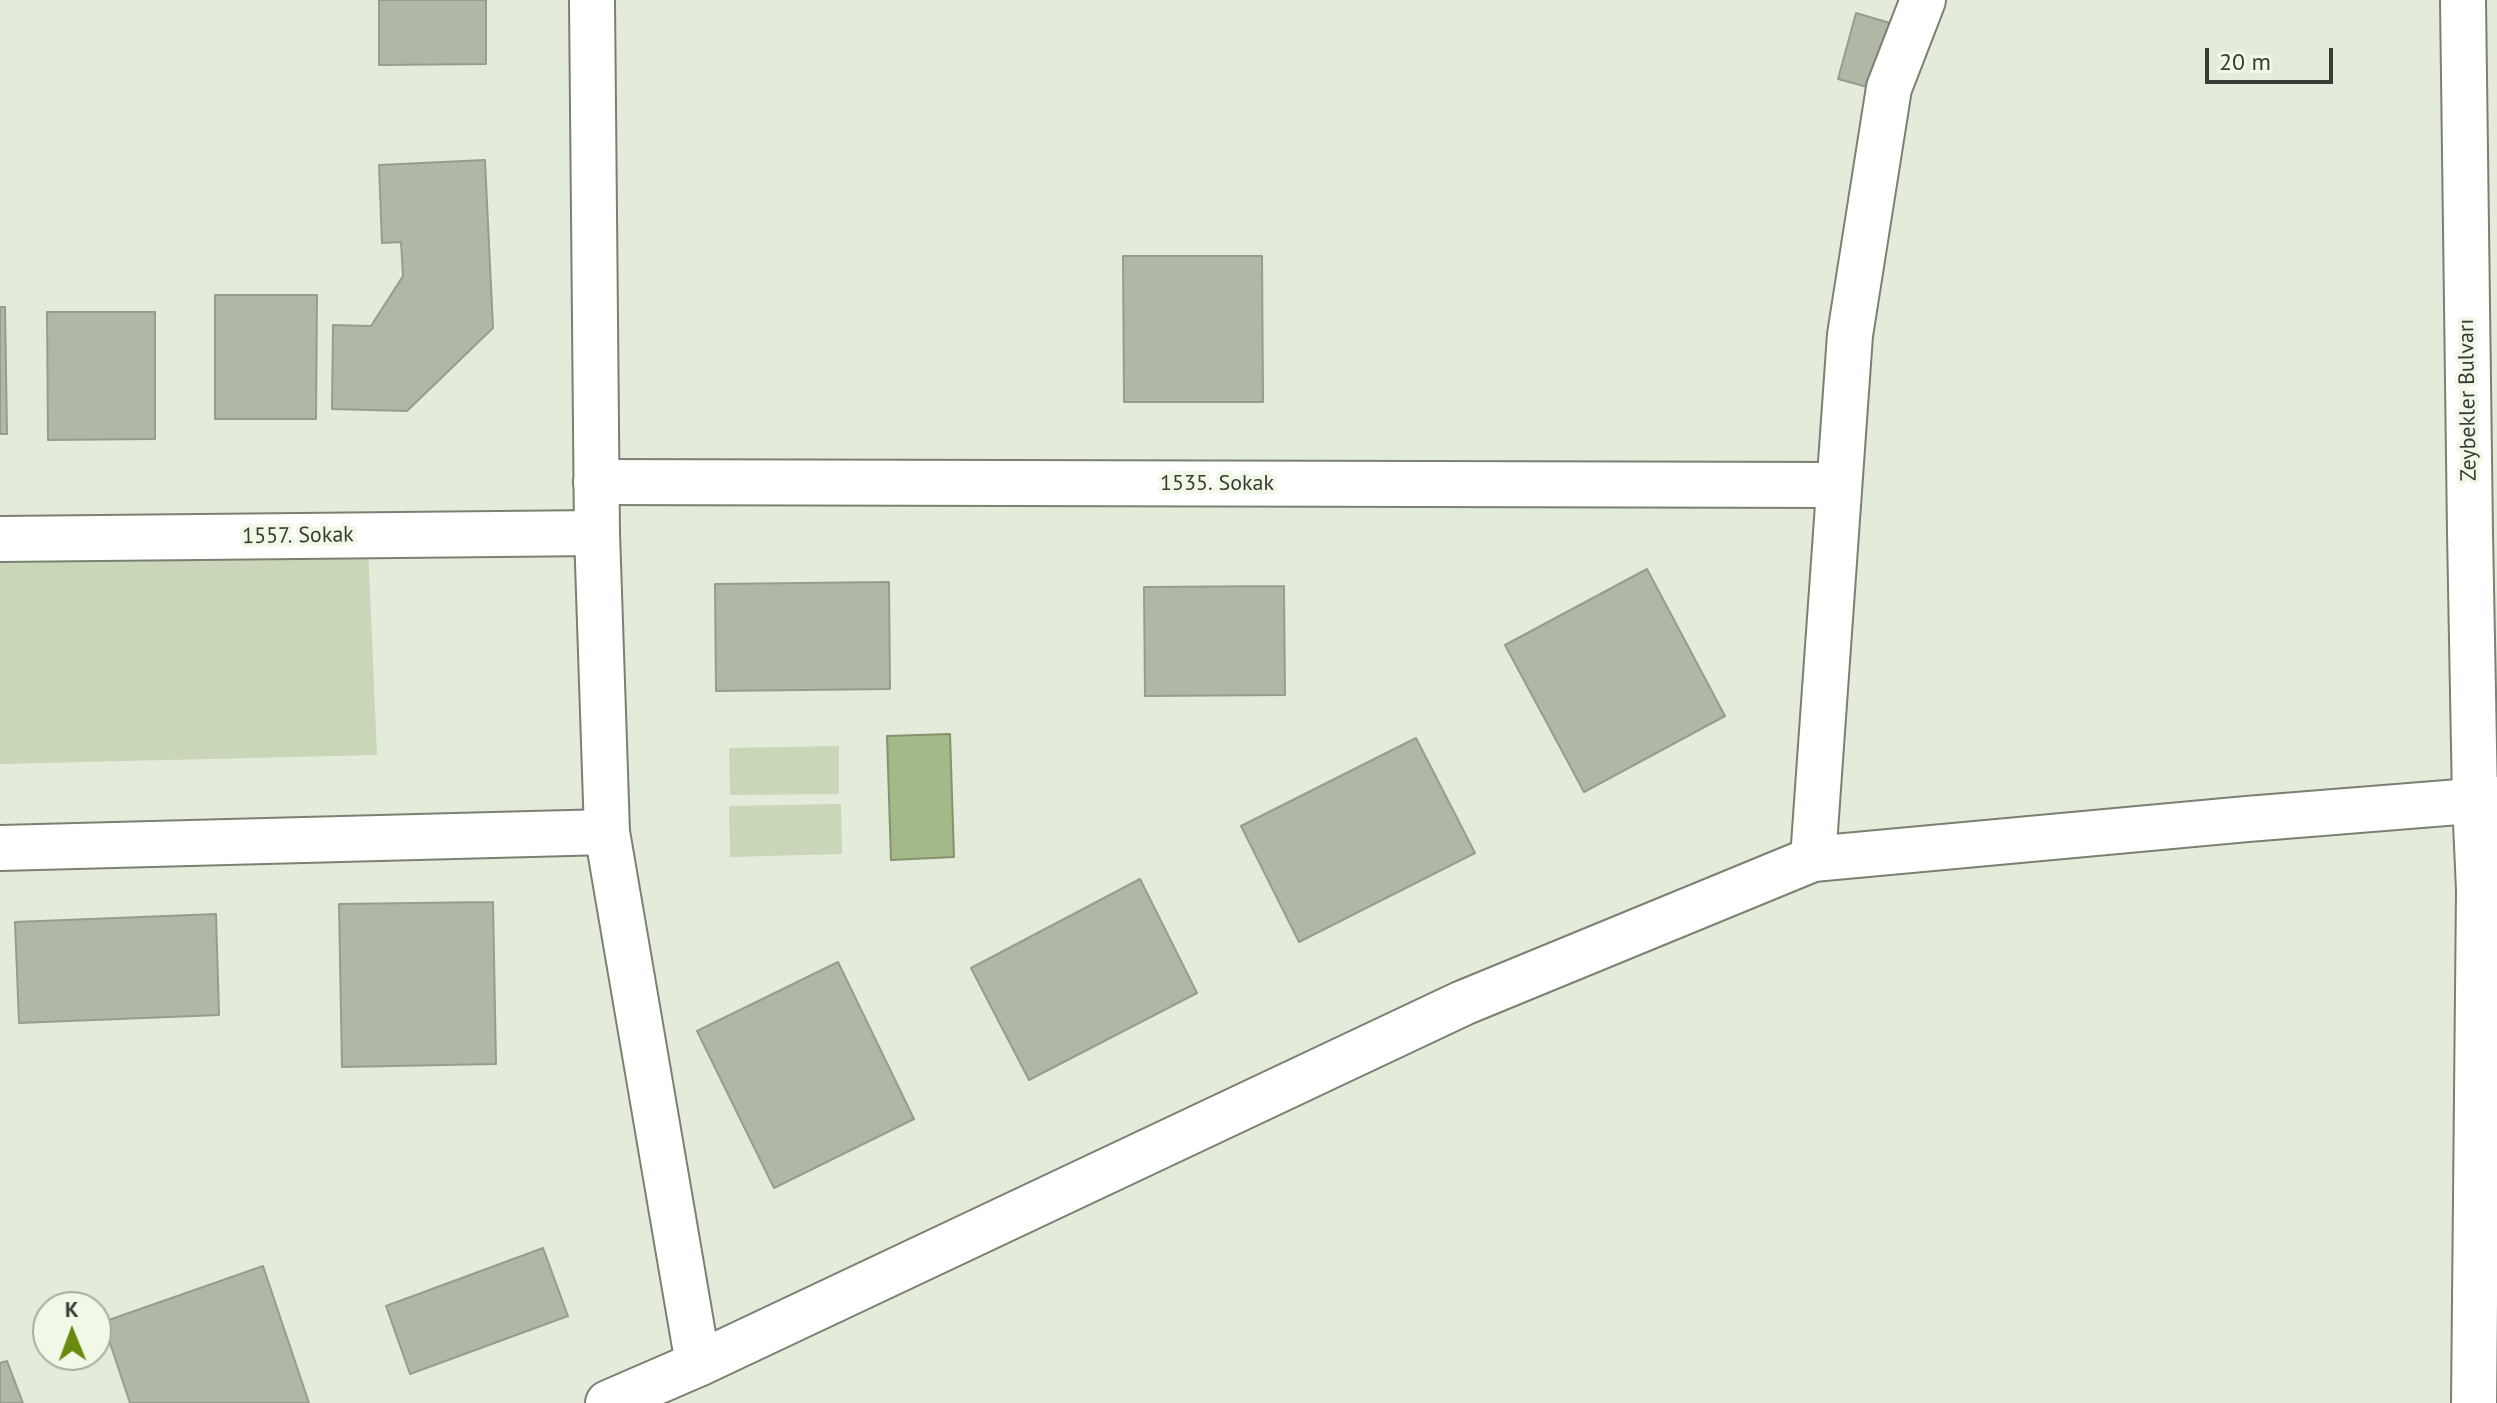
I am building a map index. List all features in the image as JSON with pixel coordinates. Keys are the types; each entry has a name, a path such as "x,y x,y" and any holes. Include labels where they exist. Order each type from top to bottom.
{"street":[{"path":"592,0 596,482 607,832 698,1364"},
{"path":"1813,859 1850,335 1889,88 1923,0"},
{"name":"Zeybekler Bulvarı","path":"2463,0 2481,169 2486,799 2479,890 2474,1403"},
{"name":"1535. Sokak","path":"596,482 1838,485"},
{"name":"1557. Sokak","path":"0,539 597,533"},
{"path":"608,1403 698,1364 1463,1003 1813,859 2486,799"},
{"path":"0,848 607,832"}],"shaded area":[{"path":"368,546 377,755 0,764 0,551"},
{"path":"950,734 954,857 891,860 887,736"},
{"path":"839,746 839,794 730,795 729,748"},
{"path":"841,804 842,854 730,857 729,806"}],"building":[{"path":"379,0 486,0 486,64 379,65"},
{"path":"1856,13 1890,23 1871,88 1838,79"},
{"path":"485,160 493,328 407,411 332,409 333,325 371,326 403,276 401,242 382,243 379,165"},
{"path":"1123,256 1262,256 1263,402 1124,402"},
{"path":"215,295 317,295 316,419 215,419"},
{"path":"0,307 5,307 7,434 0,434"},
{"path":"47,312 155,312 155,439 48,440"},
{"path":"1647,569 1725,716 1584,792 1505,645"},
{"path":"889,582 890,689 716,691 715,584"},
{"path":"1284,586 1285,695 1145,696 1144,587"},
{"path":"1416,738 1475,853 1299,942 1241,826"},
{"path":"1140,879 1197,993 1029,1080 971,968"},
{"path":"493,902 496,1064 342,1067 339,904"},
{"path":"216,914 219,1015 19,1023 15,922"},
{"path":"838,962 914,1119 774,1188 697,1031"},
{"path":"543,1248 568,1316 410,1374 386,1306"},
{"path":"263,1266 309,1403 130,1403 112,1349 112,1319"},
{"path":"7,1361 23,1403 0,1403 0,1363"}]}
